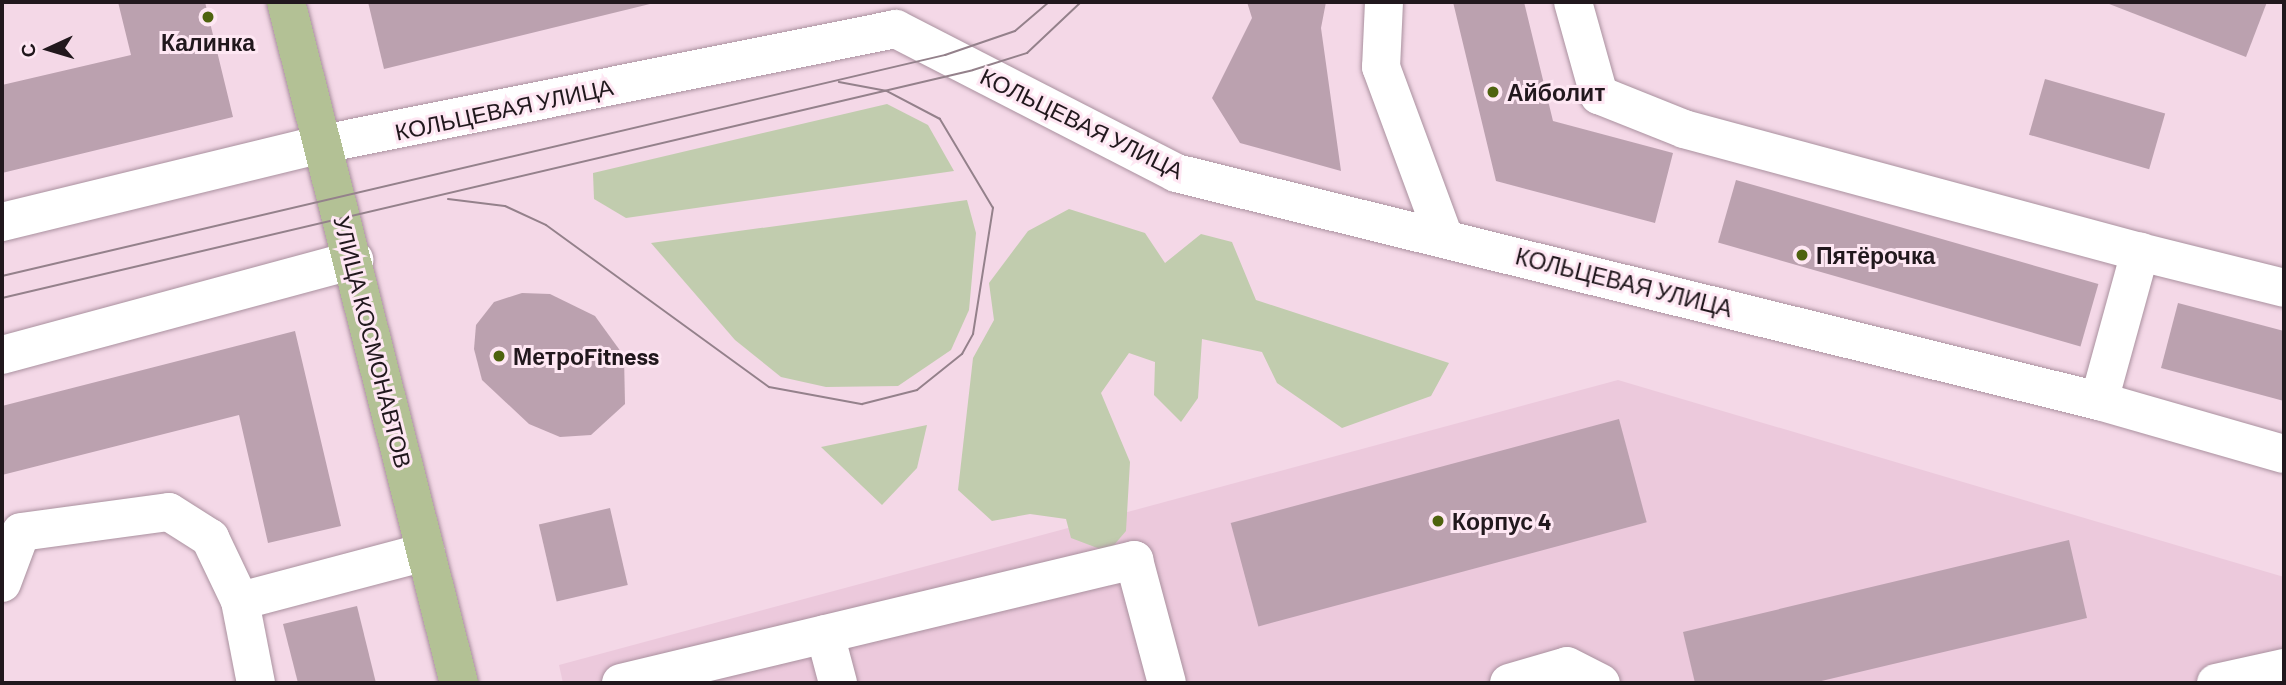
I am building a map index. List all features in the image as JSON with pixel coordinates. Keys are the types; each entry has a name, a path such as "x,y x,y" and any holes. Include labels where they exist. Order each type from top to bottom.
{"main road":[{"name":"УЛИЦА КОСМОНАВТОВ","path":"286,2 354,260 459,683"}],"street":[{"path":"1384,2 1381,67 1444,237"},
{"path":"1573,2 1598,94 1684,128 2140,252 2284,288"},
{"name":"КОЛЬЦЕВАЯ УЛИЦА","path":"2,222 323,144 896,29 1176,173 1444,237 2099,401 2284,454"},
{"path":"2099,401 2140,252"},
{"path":"2,355 354,260"},
{"path":"2,583 21,532 169,512 210,538 240,601 256,683"},
{"path":"240,601 426,552"},
{"path":"621,683 1134,560 1167,683"},
{"path":"825,634 838,683"},
{"path":"1508,683 1567,666 1601,683"},
{"path":"2216,683 2284,668"}],"shaded area":[{"path":"1618,380 2284,577 2284,683 563,683 559,665"}],"green space":[{"path":"887,104 928,125 954,171 626,218 594,199 593,173"},
{"path":"967,200 976,233 969,310 951,350 898,386 826,387 781,377 735,340 651,243"},
{"path":"1069,209 1145,233 1165,263 1201,234 1232,242 1256,300 1449,363 1431,396 1342,428 1277,383 1262,352 1202,339 1198,398 1181,422 1154,395 1155,362 1129,353 1101,393 1130,462 1126,531 1108,552 1071,538 1066,519 1030,514 992,521 958,490 973,358 994,320 989,283 1028,231"},
{"path":"927,425 917,468 882,505 821,447"}],"building":[{"path":"118,2 205,2 233,117 2,173 2,85 131,55"},
{"path":"368,2 654,2 654,3 384,69"},
{"path":"1247,2 1326,2 1321,28 1341,171 1240,143 1212,98 1252,18"},
{"path":"1453,2 1524,2 1553,121 1673,153 1655,223 1496,181"},
{"path":"2104,2 2267,2 2246,57"},
{"path":"2045,79 2165,113 2149,169 2029,135"},
{"path":"1736,180 2098,284 2080,346 1718,242"},
{"path":"522,293 550,294 595,316 624,356 625,404 591,435 560,437 529,424 482,380 474,349 476,325 494,302"},
{"path":"2178,303 2284,331 2284,401 2161,368"},
{"path":"295,331 341,526 268,543 239,415 2,475 2,406"},
{"name":"Корпус 4","path":"1619,419 1647,522 1258,626 1231,523"},
{"path":"610,508 628,585 557,601 539,524"},
{"path":"2069,540 2087,618 1813,683 1695,683 1683,632"},
{"path":"357,606 376,683 298,683 283,624"}],"tram line":[{"path":"2,276 945,55 1015,31 1049,2"},
{"path":"2,298 973,70 1027,53 1081,2"},
{"path":"448,199 505,206 546,225 769,387 862,404 917,390 962,354 973,334 993,208 940,119 887,91 839,82"}],"place":[{"name":"Калинка","path":"208,17"},
{"name":"Айболит","path":"1493,92"},
{"name":"Пятёрочка","path":"1802,255"},
{"name":"МетроFitness","path":"499,356"},
{"name":"Корпус 4","path":"1438,521"}]}
